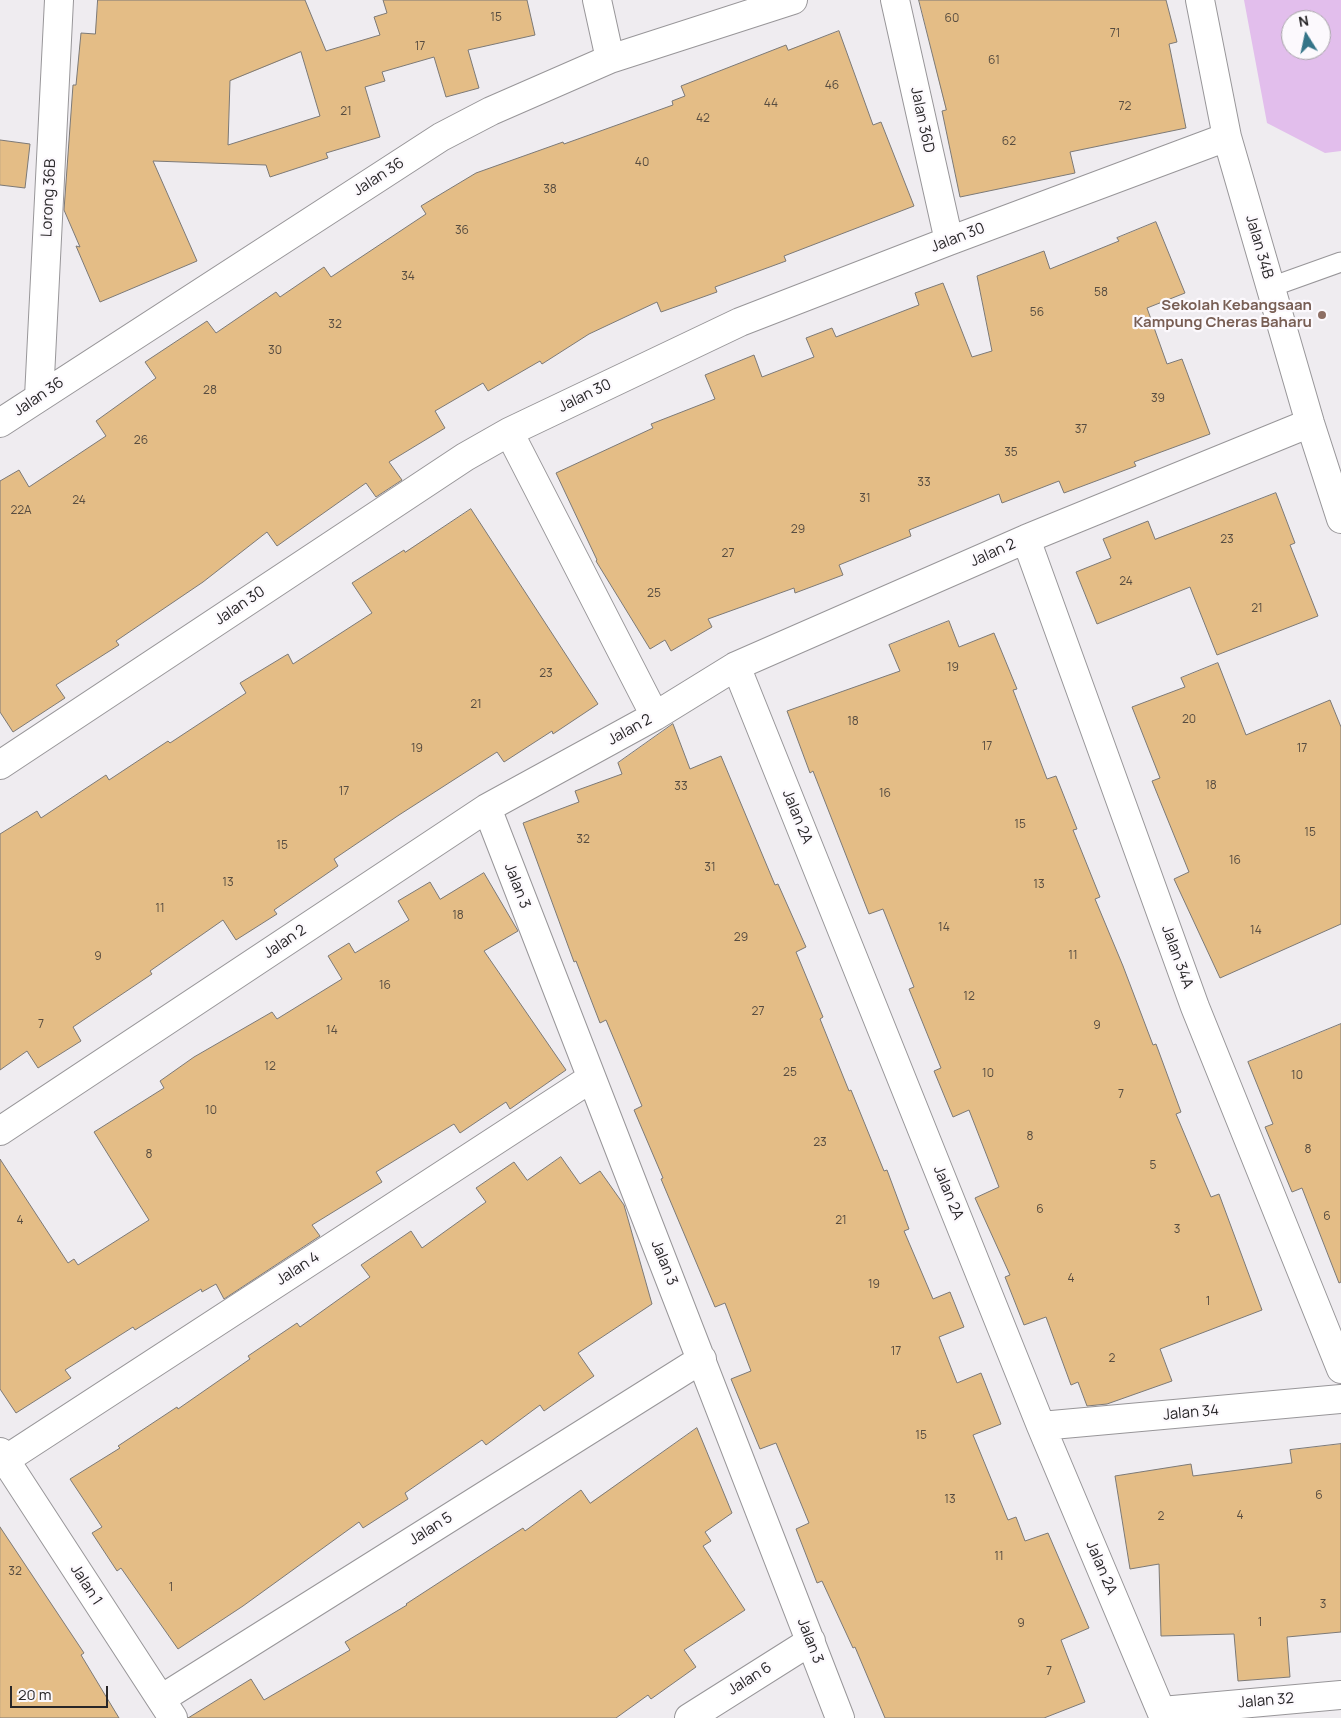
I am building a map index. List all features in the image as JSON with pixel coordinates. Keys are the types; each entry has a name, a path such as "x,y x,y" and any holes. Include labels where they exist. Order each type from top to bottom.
{"street":[{"name":"Lorong 36B","path":"39,397 59,0"},
{"path":"597,0 610,59"},
{"name":"Jalan 36","path":"0,423 441,137 491,111 610,59 793,0"},
{"name":"Jalan 36D","path":"895,0 949,241"},
{"name":"Jalan 34B","path":"1200,0 1227,137 1310,423 1341,519"},
{"name":"Jalan 30","path":"0,765 465,456 509,432 740,322 949,241 1227,137"},
{"name":"Jalan 2","path":"0,1131 487,808 655,716 736,666 1026,539 1310,423"},
{"path":"509,432 655,716"},
{"name":"Jalan 34A","path":"1026,539 1195,1006 1341,1370"},
{"name":"Jalan 2A","path":"736,666 1041,1426 1163,1714"},
{"name":"Jalan 3","path":"487,808 590,1079 702,1359 840,1718"},
{"name":"Jalan 4","path":"2,1456 590,1079"},
{"name":"Jalan 5","path":"167,1709 702,1359"},
{"name":"Jalan 34","path":"1041,1426 1341,1399"},
{"name":"Jalan 1","path":"2,1456 167,1709"},
{"name":"Jalan 6","path":"689,1718 811,1641"},
{"name":"Jalan 32","path":"1163,1714 1341,1695"}],"lane":[{"path":"1271,287 1341,262"}],"shaded area":[{"path":"1244,0 1341,0 1341,151 1325,153 1267,123"}],"building":[{"path":"98,0 305,0 326,51 380,35 374,17 387,13 383,0 527,0 535,35 468,50 479,88 446,97 434,57 382,72 385,81 365,87 380,137 326,153 328,158 270,177 266,165 153,161 197,261 100,302 76,246 80,247 64,210 73,85 76,85 81,33 95,34","holes":["301,52 320,116 228,145 230,81"]},
{"path":"919,0 1166,0 1177,42 1169,44 1186,128 1070,152 1075,173 960,197 942,111 946,110"},
{"path":"839,31 873,125 881,122 914,206 784,256 786,261 715,287 717,292 661,312 657,302 589,334 542,364 540,361 488,391 483,383 435,411 445,428 389,462 402,480 376,497 366,483 277,546 267,532 203,582 116,641 119,645 56,685 65,698 13,732 0,712 0,481 19,470 29,487 106,436 96,421 156,378 145,362 207,321 216,333 276,292 280,297 324,267 331,277 426,214 421,206 476,173 673,105 672,101 685,96 681,86 786,45 788,50"},
{"path":"0,140 30,144 25,188 0,185"},
{"path":"1156,222 1185,293 1147,308 1167,364 1182,359 1210,434 1134,462 1136,466 1064,493 1059,481 1002,503 999,494 909,530 911,536 839,565 843,575 795,593 794,588 708,619 712,627 671,651 665,640 650,649 596,561 556,473 653,428 651,424 715,399 705,375 754,355 762,377 814,357 806,338 832,328 836,337 919,305 915,293 943,283 972,357 992,351 977,276 1044,251 1050,269 1119,241 1117,238"},
{"path":"1276,493 1295,543 1290,545 1318,616 1217,655 1190,587 1097,624 1076,572 1111,558 1103,539 1148,521 1155,539"},
{"path":"471,509 598,704 553,734 552,731 504,762 497,752 399,815 334,859 338,866 274,910 277,914 236,940 223,920 150,971 152,974 73,1027 81,1041 38,1068 27,1051 0,1070 0,834 37,811 41,818 106,775 109,780 246,693 240,683 288,654 293,664 372,613 352,583 404,550 405,552"},
{"path":"949,621 959,647 994,633 1017,689 1013,690 1047,779 1056,776 1077,829 1073,830 1100,897 1095,899 1153,1045 1156,1044 1181,1112 1176,1114 1211,1197 1219,1194 1262,1310 1160,1349 1172,1381 1107,1404 1087,1406 1078,1382 1071,1385 1046,1317 1024,1325 1005,1277 1010,1275 975,1198 999,1187 969,1110 953,1117 934,1071 941,1068 909,989 914,987 883,909 869,914 813,771 810,773 787,711 900,671 889,645"},
{"path":"1218,663 1246,735 1330,700 1341,727 1341,924 1220,978 1174,879 1189,872 1152,781 1160,778 1132,707 1185,687 1181,678"},
{"path":"673,724 690,769 721,756 775,885 778,884 806,947 796,952 823,1017 820,1019 849,1091 851,1090 884,1171 887,1170 909,1229 904,1231 933,1299 950,1292 964,1327 939,1337 957,1383 981,1373 1001,1424 973,1435 1008,1520 1016,1517 1025,1541 1048,1533 1089,1628 1061,1640 1085,1702 1044,1718 885,1718 855,1647 853,1648 822,1581 817,1583 796,1529 809,1523 776,1443 760,1449 731,1379 751,1371 725,1303 715,1307 661,1179 663,1178 634,1110 642,1106 606,1020 600,1023 576,961 574,962 523,823 579,802 575,791 622,774 618,763"},
{"path":"484,873 518,931 484,951 566,1070 510,1109 506,1102 460,1133 454,1124 376,1172 382,1182 312,1225 320,1236 224,1299 216,1284 202,1292 201,1289 135,1330 133,1327 65,1370 71,1378 16,1413 0,1389 0,1159 68,1263 74,1259 78,1265 149,1220 94,1132 164,1088 160,1081 194,1057 272,1012 277,1019 342,979 328,956 349,943 355,953 409,920 398,901 430,882 440,899"},
{"path":"1341,1024 1341,1282 1339,1283 1302,1188 1292,1192 1265,1127 1273,1124 1248,1062"},
{"path":"561,1157 580,1184 600,1171 624,1205 652,1304 578,1353 594,1376 544,1411 540,1405 486,1445 482,1440 405,1493 408,1499 363,1528 359,1522 243,1606 178,1649 121,1568 117,1571 92,1533 102,1527 70,1479 120,1448 118,1446 177,1407 178,1409 250,1359 248,1356 297,1323 300,1327 370,1277 361,1265 411,1231 422,1248 486,1202 476,1188 514,1162 527,1180"},
{"path":"697,1428 732,1513 705,1532 711,1541 703,1546 745,1610 684,1650 696,1667 651,1699 648,1695 616,1718 188,1718 251,1679 264,1700 350,1650 345,1642 407,1605 523,1528 525,1531 581,1490 590,1503"},
{"path":"1341,1444 1341,1632 1287,1637 1290,1677 1238,1681 1234,1634 1161,1636 1159,1564 1130,1569 1115,1476 1191,1464 1193,1476 1292,1463 1290,1450"},
{"path":"0,1527 84,1653 81,1655 119,1718 0,1718"}],"place":[{"name":"Sekolah Kebangsaan Kampung Cheras Baharu","path":"1322,315"}]}
